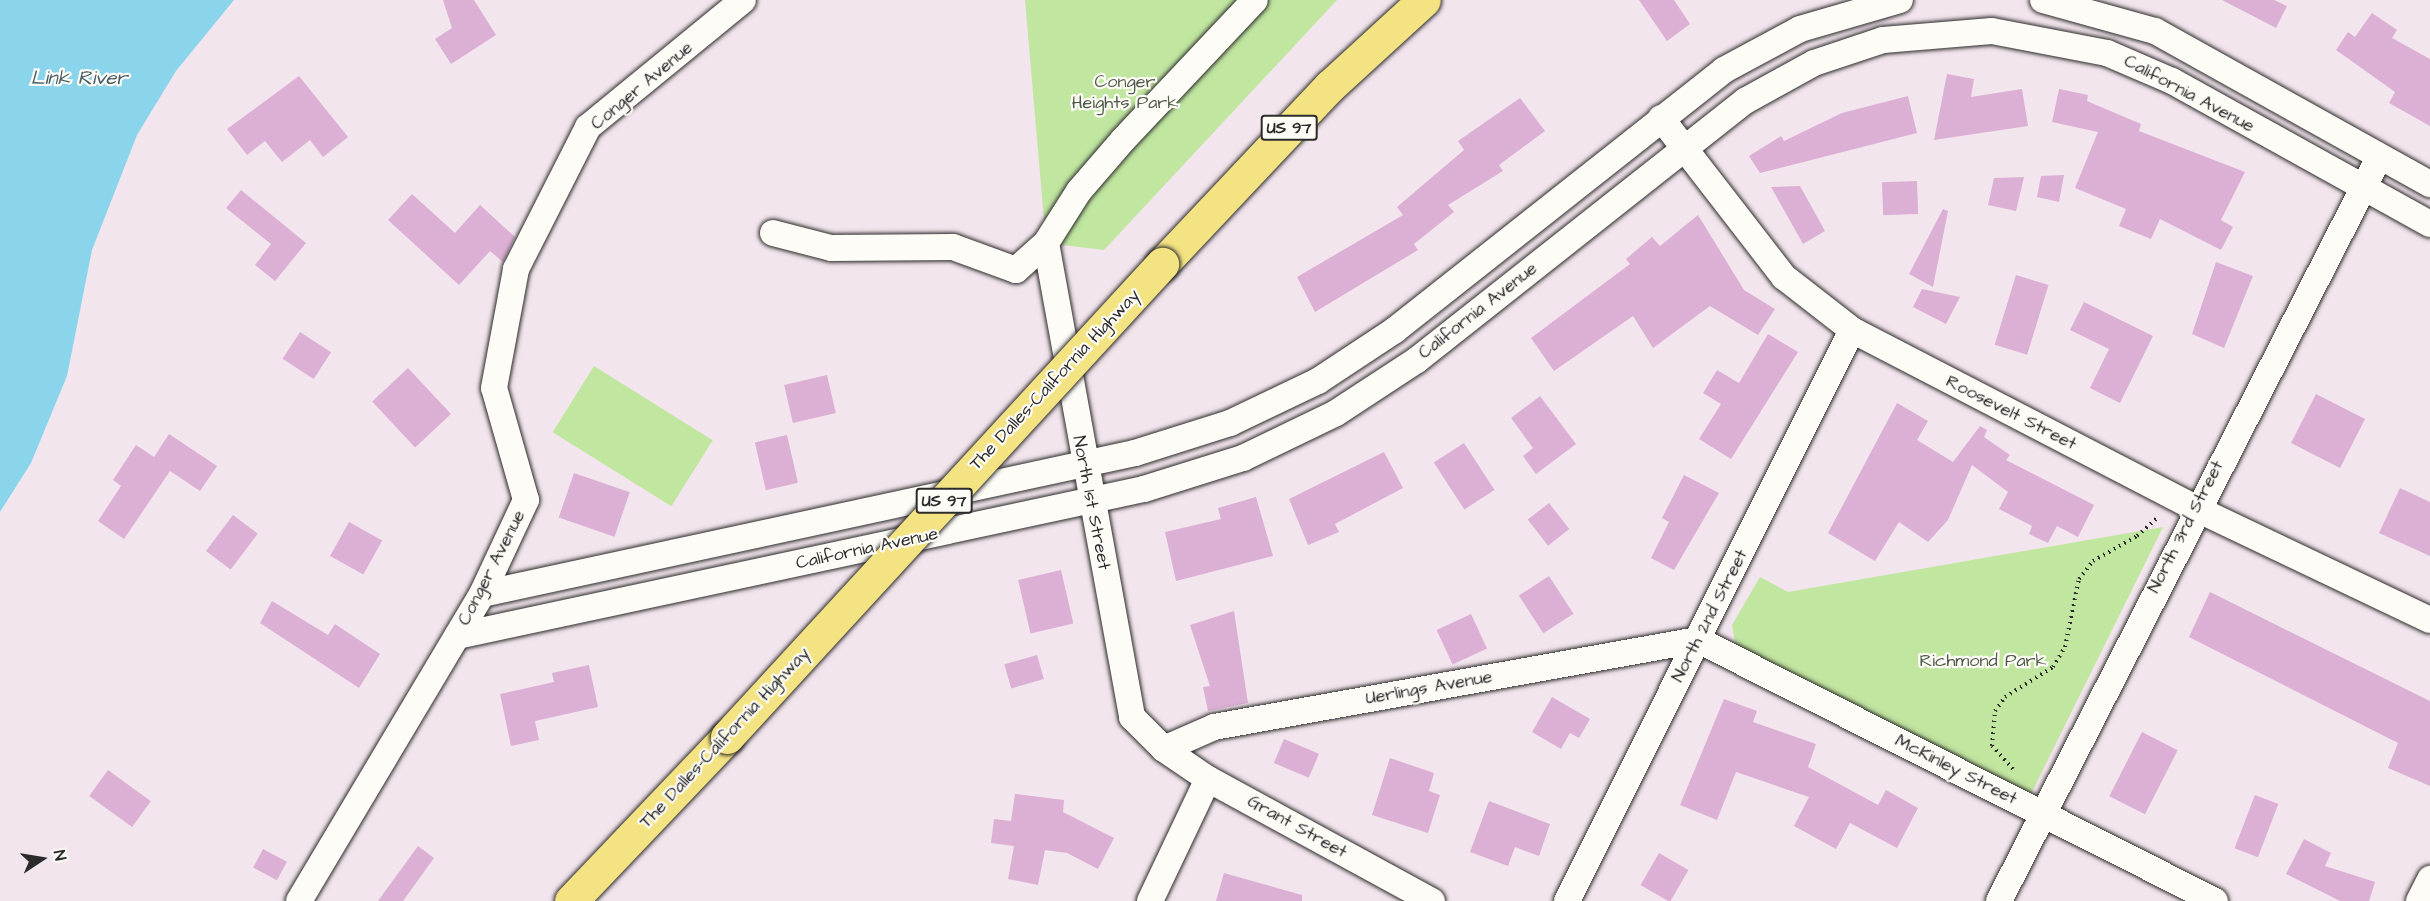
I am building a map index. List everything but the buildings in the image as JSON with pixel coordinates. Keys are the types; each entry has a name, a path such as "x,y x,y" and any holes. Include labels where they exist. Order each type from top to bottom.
{"highway":[{"name":"The Dalles-California Highway","path":"571,901 727,737 1162,264 1330,86 1424,0"},
{"path":"592,901 727,737"}],"street":[{"name":"Conger Avenue","path":"299,901 482,594 526,500 494,388 516,269 588,127 743,0"},
{"path":"772,233 831,248 952,247 1016,270 1046,243 1093,174 1255,0"},
{"name":"California Avenue","path":"482,594 1082,465 1230,423 1318,381 1395,330 1661,118 1761,48 1838,15 1900,0"},
{"name":"California Avenue","path":"2043,0 2155,32 2430,184"},
{"name":"California Avenue","path":"458,636 1090,501 1243,458 1336,413 1417,360 1745,101 1814,63 1924,33 1992,32 2073,44 2141,65 2361,189 2430,224"},
{"name":"Roosevelt Street","path":"1661,118 1784,277 1852,330 2195,508 2430,620"},
{"name":"North 3rd Street","path":"1999,901 2195,508 2379,157"},
{"name":"North 1st Street","path":"1046,243 1082,465 1132,717 1164,749"},
{"name":"North 2nd Street","path":"1567,901 1852,330"},
{"name":"Uerlings Avenue","path":"1164,749 1214,727 1698,640"},
{"name":"McKinley Street","path":"1698,640 2048,803 2215,901"},
{"name":"Grant Street","path":"1164,749 1208,779 1432,901"},
{"path":"1150,901 1208,779"},
{"path":"2419,901 2430,879"}],"path":[{"path":"2048,803 1992,746 1995,711 2005,697 2054,667 2065,647 2079,579 2093,561 2137,536 2173,496"}],"green space":[{"name":"Conger Heights Park","path":"1025,0 1337,0 1104,250 1046,243"},
{"path":"594,366 713,440 671,506 553,432"},
{"name":"Richmond Park","path":"2163,527 2029,798 1736,648 1732,625 1760,577 1788,592"}],"water":[{"name":"Link River","path":"0,0 234,0 176,71 137,135 92,250 67,376 31,463 0,512"}]}
